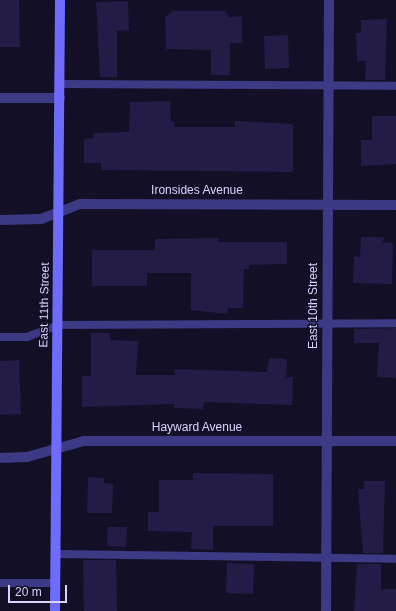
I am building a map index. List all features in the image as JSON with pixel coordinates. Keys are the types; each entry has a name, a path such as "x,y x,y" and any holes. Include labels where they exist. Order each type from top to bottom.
{"main road":[{"name":"East 11th Street","path":"55,611 60,212 60,0"}],"street":[{"name":"East 10th Street","path":"326,611 328,441 328,0"},
{"path":"0,98 60,98"},
{"name":"Ironsides Avenue","path":"0,220 41,219 80,204 396,205"},
{"name":"Hayward Avenue","path":"0,458 27,457 56,450 84,440 396,441"}],"lane":[{"path":"60,84 396,86"},
{"path":"0,337 27,337 58,325 327,322 396,323"},
{"path":"55,554 327,560 396,559"},
{"path":"0,583 55,583"}],"building":[{"path":"0,0 19,0 20,47 0,47"},
{"path":"128,1 129,30 117,31 117,77 100,77 96,2"},
{"path":"173,11 225,11 229,17 242,16 242,43 230,43 230,75 211,75 211,50 166,49 165,17"},
{"path":"387,19 385,80 365,80 366,61 357,61 356,33 361,33 361,20"},
{"path":"288,35 289,68 265,69 264,36"},
{"path":"170,101 171,122 174,122 174,127 235,127 235,121 293,124 293,172 101,170 101,163 84,163 84,139 93,138 93,133 129,132 130,102"},
{"path":"372,116 396,116 396,164 361,166 361,140 372,140"},
{"path":"361,237 384,237 383,242 393,243 392,284 353,283 354,256 360,257"},
{"path":"219,238 219,242 287,242 287,264 249,265 249,269 244,269 243,308 228,308 227,314 191,310 191,273 147,273 147,286 92,286 92,250 155,250 155,239"},
{"path":"396,328 396,378 377,377 379,343 354,343 354,329"},
{"path":"91,333 110,333 110,340 138,341 136,375 174,375 175,369 267,372 269,358 287,359 286,377 293,377 292,405 204,402 203,409 174,408 174,404 82,407 82,376 91,376"},
{"path":"19,360 21,414 0,415 0,361"},
{"path":"193,473 273,474 273,526 213,526 213,550 191,549 192,532 148,531 148,512 159,512 159,480 193,480"},
{"path":"88,477 104,478 104,483 113,484 112,513 87,513"},
{"path":"364,481 385,481 383,553 363,553 358,489 364,489"},
{"path":"108,527 127,527 126,547 107,546"},
{"path":"83,560 116,560 117,611 84,611"},
{"path":"227,563 254,564 253,594 226,593"},
{"path":"357,564 381,564 381,589 396,589 396,611 354,611"}]}
